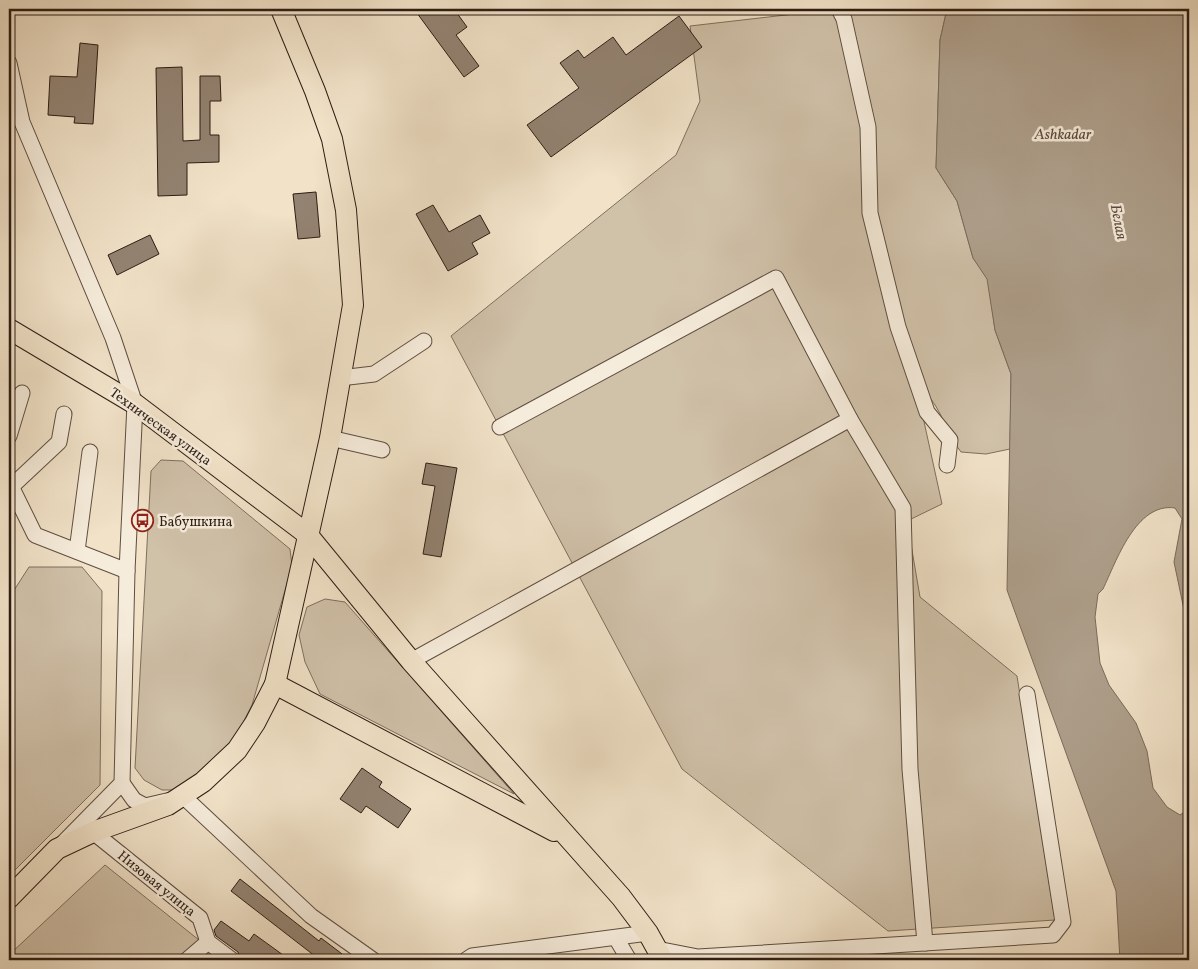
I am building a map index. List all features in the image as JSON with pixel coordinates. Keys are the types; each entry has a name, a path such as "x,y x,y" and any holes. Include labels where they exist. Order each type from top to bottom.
{"main road":[{"path":"9,898 57,849 93,832 146,814 184,797 203,782 237,750 255,723 275,684 330,438 353,305 346,210 332,139 315,91 280,9"},
{"name":"Техническая улица","path":"9,329 135,404 307,534 411,661 621,897 656,948"},
{"path":"275,684 565,836"}],"street":[{"path":"839,9 844,19 868,127 870,214 898,327 927,412 950,440 947,465"},
{"path":"9,63 22,122 113,338 135,404 127,571 122,783 134,800 145,806 184,797 311,916 373,960"},
{"path":"500,426 776,278 850,419 903,508 910,769 925,943"},
{"path":"340,378 374,374 424,341"},
{"path":"9,436 22,393"},
{"path":"64,414 59,442 10,485 34,535 127,571"},
{"path":"411,661 850,419"},
{"path":"330,438 382,450"},
{"path":"77,552 90,452"},
{"path":"466,960 472,956 616,938 698,957 1053,935 1063,922 1027,694"},
{"path":"57,849 122,783"},
{"name":"Низовая улица","path":"93,832 200,918 208,942"},
{"path":"616,938 629,960"},
{"path":"187,960 208,942 232,960"}],"shaded area":[{"path":"838,9 947,9 940,40 936,168 957,201 973,258 988,279 995,330 1011,374 1010,449 986,454 961,452 930,398 916,385 942,504 907,521 920,597 1017,676 1055,920 888,931 682,769 451,336 676,155 700,101 690,26"},
{"path":"161,460 183,461 290,549 292,566 252,705 235,738 201,773 177,790 162,790 144,780 135,768 151,471"},
{"path":"29,567 82,567 102,591 100,785 9,876 9,598"},
{"path":"325,599 345,602 514,794 320,694 305,662 299,635 307,607"},
{"path":"105,865 224,960 9,960 9,955"}],"water":[{"name":"Ashkadar","path":"947,9 1189,9 1189,265 1186,268 1189,329 1189,712 1187,624 1174,562 1182,519 1175,508 1161,509 1149,514 1129,536 1103,589 1098,594 1095,617 1100,663 1109,685 1136,723 1147,751 1153,788 1167,807 1180,815 1189,809 1189,960 1120,960 1116,891 1007,590 1011,374 995,330 987,279 973,258 957,201 936,168 940,40"}],"building":[{"path":"414,9 454,9 467,27 456,35 479,66 464,77"},
{"path":"679,16 702,47 551,157 527,125 579,88 560,63 578,50 584,58 613,37 626,55"},
{"path":"80,43 98,45 93,124 74,123 75,117 48,115 50,76 77,77"},
{"path":"182,67 183,141 200,140 200,76 220,76 221,101 210,101 210,135 219,135 219,162 187,163 187,195 158,196 156,68"},
{"path":"316,192 320,237 298,239 293,194"},
{"path":"433,205 449,232 480,215 490,233 472,243 478,254 448,271 416,214"},
{"path":"150,235 159,254 117,275 108,255"},
{"path":"426,463 457,468 441,557 423,554 435,486 422,484"},
{"path":"362,768 382,782 379,787 411,809 398,828 366,806 361,813 340,799"},
{"path":"240,879 319,941 321,938 350,960 320,960 231,891"},
{"path":"221,921 249,941 254,934 290,960 241,960 238,952 216,936 214,930"}],"place":[{"name":"Бабушкина","path":"143,521"}],"water label":[{"name":"Белая","path":"1119,222"}]}
